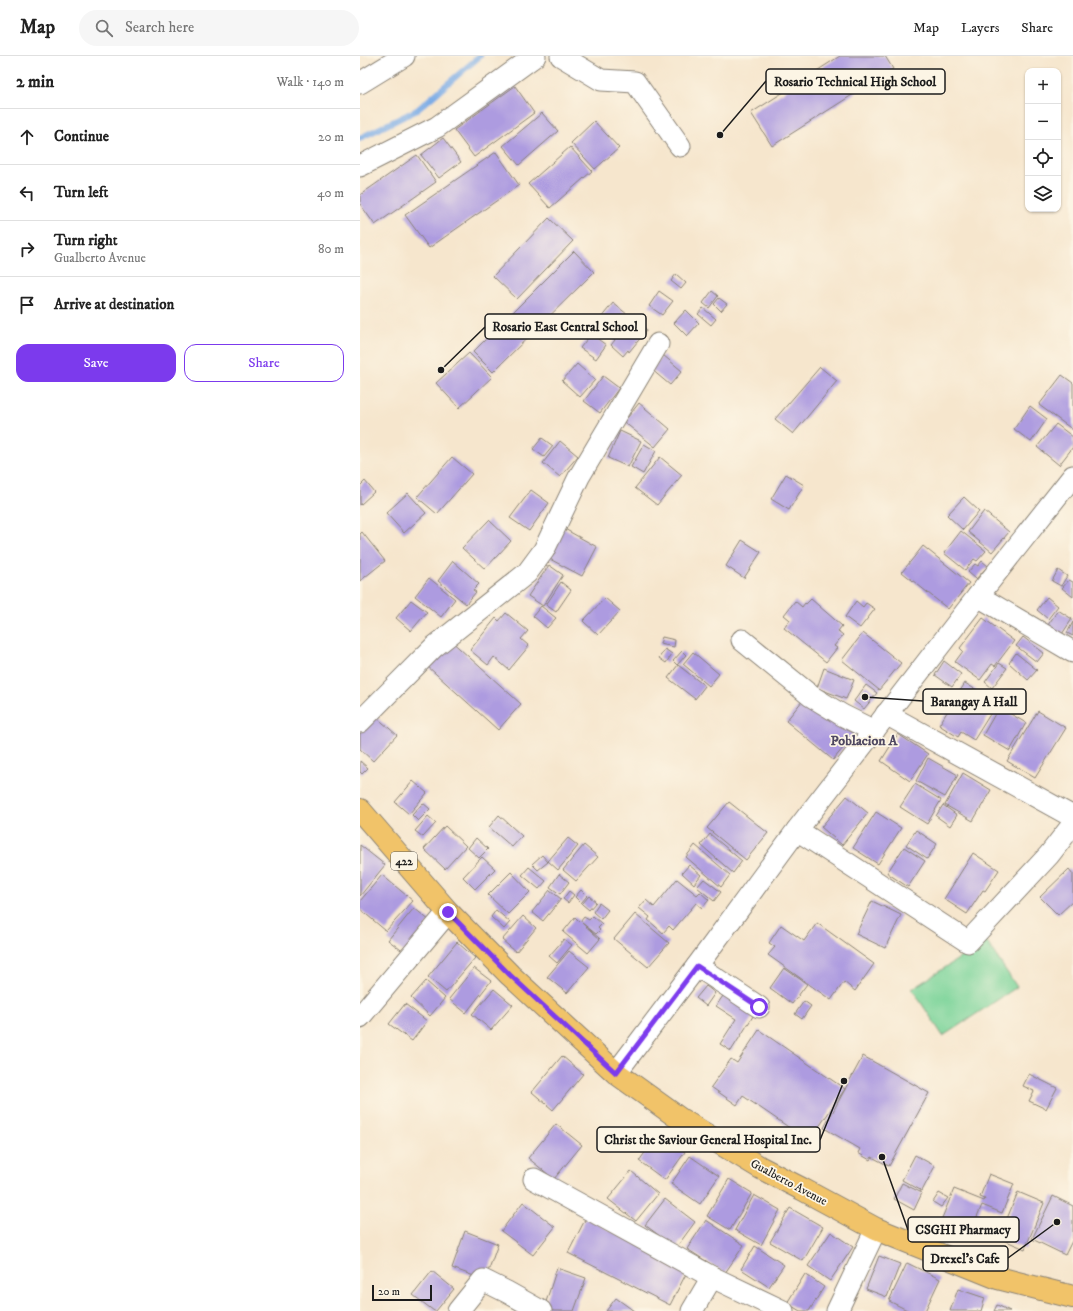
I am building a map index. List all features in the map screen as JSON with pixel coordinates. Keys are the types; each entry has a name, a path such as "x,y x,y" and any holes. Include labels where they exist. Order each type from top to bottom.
{"main road":[{"name":"Gualberto Avenue","path":"360,810 448,912 510,975 616,1073 680,1119 761,1168 802,1188 876,1229 998,1278 1073,1297"}],"street":[{"path":"360,83 404,56"},
{"path":"360,166 437,127 535,56"},
{"path":"561,56 601,80 635,82 680,146"},
{"path":"360,722 434,647 527,573 544,550 579,477 658,344"},
{"path":"616,1073 697,966 796,830 978,596 1070,486"},
{"path":"978,596 1073,652"},
{"path":"742,640 811,696 842,715 880,723 1073,818"},
{"path":"796,830 968,942 1049,855 1073,824"},
{"path":"360,1017 448,912"},
{"path":"697,966 759,1007"},
{"path":"534,1179 712,1277 784,1311"},
{"path":"836,1311 876,1229"},
{"path":"692,1311 712,1277"},
{"path":"458,1311 483,1280 541,1311"}],"green space":[{"path":"986,941 1017,987 943,1036 912,989"}],"building":[{"path":"840,56 885,56 893,69 772,146 751,113"},
{"path":"515,86 534,113 474,157 454,130"},
{"path":"542,113 558,131 519,165 503,146"},
{"path":"594,121 619,148 595,169 571,143"},
{"path":"443,138 461,162 439,178 421,155"},
{"path":"570,147 592,171 550,208 528,184"},
{"path":"496,152 519,185 429,248 405,215"},
{"path":"417,155 436,182 375,225 360,204 360,195"},
{"path":"549,218 573,241 517,299 493,276"},
{"path":"574,251 594,272 493,372 473,352"},
{"path":"676,274 686,283 681,289 671,281"},
{"path":"659,291 673,301 662,315 649,306"},
{"path":"712,291 718,296 709,308 703,303"},
{"path":"719,298 727,304 721,311 714,304"},
{"path":"613,303 647,330 629,352 628,350 623,356 611,345 615,340 596,324"},
{"path":"703,308 716,319 711,325 698,314"},
{"path":"686,310 699,323 687,336 674,323"},
{"path":"591,334 606,345 596,359 580,348"},
{"path":"469,353 492,377 459,408 436,383"},
{"path":"663,355 682,371 670,385 651,369"},
{"path":"577,364 595,380 580,397 562,381"},
{"path":"820,367 837,381 793,434 775,419"},
{"path":"1062,375 1073,383 1073,430 1039,405"},
{"path":"603,376 619,388 600,413 584,401"},
{"path":"639,403 670,429 655,447 624,422"},
{"path":"1030,406 1047,419 1031,442 1014,429"},
{"path":"1056,424 1073,437 1073,447 1059,465 1037,447"},
{"path":"620,431 641,441 628,467 608,458"},
{"path":"542,438 553,446 544,457 533,449"},
{"path":"560,441 578,456 560,477 543,463"},
{"path":"644,444 656,451 643,474 631,467"},
{"path":"452,457 472,474 437,514 417,497"},
{"path":"660,457 682,475 657,505 635,488"},
{"path":"786,474 804,485 789,510 771,499"},
{"path":"365,481 374,492 360,505 360,486"},
{"path":"531,490 549,503 529,531 510,518"},
{"path":"408,493 426,513 404,533 386,513"},
{"path":"964,497 979,511 963,530 947,515"},
{"path":"984,511 1009,532 992,552 968,532"},
{"path":"489,520 511,541 485,569 462,548"},
{"path":"561,527 597,547 582,576 546,557"},
{"path":"961,531 986,551 977,561 974,559 965,570 944,553"},
{"path":"362,532 385,561 360,581 360,534"},
{"path":"742,540 761,552 744,578 726,566"},
{"path":"923,546 969,583 948,609 902,572"},
{"path":"453,561 479,584 473,590 476,592 466,604 438,581"},
{"path":"982,561 988,566 976,579 968,572 975,564 978,566"},
{"path":"549,565 563,575 543,606 528,596"},
{"path":"1058,570 1067,576 1061,586 1052,581"},
{"path":"429,578 455,599 441,617 415,596"},
{"path":"1069,580 1073,582 1073,597 1062,588"},
{"path":"561,582 571,590 556,612 546,605"},
{"path":"1047,597 1058,606 1048,619 1037,610"},
{"path":"605,598 620,611 598,635 583,621"},
{"path":"811,599 842,626 838,631 843,635 834,646 837,648 826,662 784,628 790,620 784,615 795,601 802,607"},
{"path":"411,600 427,612 411,631 396,618"},
{"path":"856,601 863,607 866,603 875,609 860,628 845,617"},
{"path":"541,606 556,618 547,628 533,616"},
{"path":"1058,610 1072,619 1060,637 1046,628"},
{"path":"506,613 528,631 521,639 529,646 509,670 494,657 488,665 470,650 496,618 499,621"},
{"path":"983,618 1014,641 995,666 992,664 980,680 955,662 963,651 960,648"},
{"path":"1073,622 1073,636 1067,633"},
{"path":"863,633 901,663 879,690 842,660"},
{"path":"662,637 675,640 674,647 660,644"},
{"path":"1023,637 1044,653 1037,662 1016,646"},
{"path":"449,639 521,704 498,730 426,665"},
{"path":"665,649 672,654 666,663 659,658"},
{"path":"682,651 686,655 677,665 673,661"},
{"path":"693,652 719,674 709,686 683,664"},
{"path":"1016,653 1037,670 1028,680 1009,663"},
{"path":"944,661 961,674 952,687 935,675"},
{"path":"999,663 1007,668 992,688 985,682"},
{"path":"678,665 705,686 695,699 668,678"},
{"path":"824,668 854,680 846,699 817,688"},
{"path":"965,683 997,703 974,740 961,732 958,737 939,725"},
{"path":"866,685 877,693 864,709 854,701"},
{"path":"807,695 855,734 833,760 786,721"},
{"path":"999,707 1026,723 1010,751 983,735"},
{"path":"1038,711 1066,728 1035,778 1007,761"},
{"path":"375,716 397,735 373,761 360,749 360,732"},
{"path":"898,734 928,754 910,781 881,761"},
{"path":"928,758 958,775 945,797 916,781"},
{"path":"360,761 368,768 362,774 360,772"},
{"path":"963,773 991,790 973,821 945,805"},
{"path":"413,781 427,793 409,814 395,802"},
{"path":"915,784 941,800 927,824 900,807"},
{"path":"847,796 868,813 842,845 821,827"},
{"path":"729,802 768,833 746,860 707,828"},
{"path":"423,803 430,809 418,821 412,815"},
{"path":"943,805 957,815 950,826 936,816"},
{"path":"876,812 901,828 878,864 853,848"},
{"path":"499,815 522,836 512,847 489,827"},
{"path":"428,816 436,823 423,837 415,831"},
{"path":"445,826 466,846 445,869 424,849"},
{"path":"916,830 937,844 927,859 906,845"},
{"path":"710,834 742,861 733,873 701,845"},
{"path":"476,838 488,849 479,858 468,848"},
{"path":"568,838 578,846 558,870 548,861"},
{"path":"360,845 385,865 360,896"},
{"path":"584,845 598,857 576,881 563,870"},
{"path":"695,845 730,875 721,887 686,857"},
{"path":"904,847 925,861 908,887 887,873"},
{"path":"973,853 999,870 967,914 944,899"},
{"path":"542,855 548,862 538,870 532,864"},
{"path":"482,857 495,869 475,889 463,877"},
{"path":"689,865 701,875 694,884 682,873"},
{"path":"529,867 546,881 539,889 522,875"},
{"path":"1069,869 1073,874 1073,901 1058,915 1040,897"},
{"path":"511,872 530,892 508,914 488,895"},
{"path":"559,874 569,882 560,894 550,887"},
{"path":"382,875 413,901 386,931 360,909 360,901"},
{"path":"677,879 697,895 700,892 709,900 702,908 696,903 673,930 669,926 663,933 648,920 650,917 639,908 646,900 654,907"},
{"path":"704,879 721,892 714,901 697,887"},
{"path":"550,890 561,899 543,921 532,912"},
{"path":"581,890 587,896 581,903 575,897"},
{"path":"569,891 574,895 568,903 563,899"},
{"path":"589,896 596,902 589,910 582,904"},
{"path":"872,901 901,915 885,948 856,934"},
{"path":"599,903 608,910 601,919 593,912"},
{"path":"414,908 430,921 405,953 388,940"},
{"path":"496,910 510,922 504,929 491,917"},
{"path":"635,914 669,943 648,967 614,939"},
{"path":"523,916 536,928 516,952 502,940"},
{"path":"593,916 602,924 598,928 600,930 596,934 582,923 600,939 588,953 563,932 575,917 580,922 584,917 589,920"},
{"path":"817,923 874,964 855,991 844,982 831,1000 768,955 775,947 769,943 781,925 804,941"},
{"path":"564,939 572,945 557,963 549,956"},
{"path":"457,942 475,958 446,992 428,977"},
{"path":"569,951 589,967 567,993 547,977"},
{"path":"474,968 491,981 466,1013 449,999"},
{"path":"784,968 807,984 792,1004 770,988"},
{"path":"426,981 445,998 430,1016 411,998"},
{"path":"706,986 715,993 706,1006 696,998"},
{"path":"494,989 513,1005 491,1030 472,1014"},
{"path":"725,993 755,1013 731,1051 720,1044 736,1019 716,1006"},
{"path":"804,1001 811,1006 802,1019 795,1014"},
{"path":"405,1004 427,1021 412,1041 389,1024"},
{"path":"759,1030 845,1089 805,1147 796,1141 800,1135 743,1096 737,1105 711,1087 731,1059 737,1063"},
{"path":"562,1056 583,1074 553,1110 532,1092"},
{"path":"863,1056 929,1093 889,1166 872,1157 870,1160 858,1153 860,1149 824,1128"},
{"path":"1029,1074 1057,1088 1046,1109 1029,1101 1034,1091 1023,1086"},
{"path":"556,1124 582,1145 554,1179 528,1158"},
{"path":"659,1133 685,1152 665,1180 639,1161"},
{"path":"915,1155 935,1166 922,1191 902,1180"},
{"path":"690,1156 719,1176 700,1204 671,1184"},
{"path":"631,1171 658,1194 636,1221 608,1199"},
{"path":"989,1174 1014,1184 1002,1213 982,1205 969,1235 940,1223 954,1189 984,1201 985,1199 980,1197"},
{"path":"729,1179 752,1193 730,1230 707,1216"},
{"path":"902,1183 922,1193 914,1210 894,1199"},
{"path":"1018,1192 1044,1203 1025,1249 999,1238"},
{"path":"939,1193 948,1198 941,1207 933,1202"},
{"path":"754,1195 780,1210 761,1245 735,1230"},
{"path":"1053,1196 1073,1206 1073,1239 1065,1255 1032,1239"},
{"path":"665,1199 695,1222 676,1248 645,1225"},
{"path":"523,1202 555,1227 533,1255 501,1231"},
{"path":"790,1208 823,1227 803,1261 770,1242"},
{"path":"586,1218 688,1270 670,1305 568,1253"},
{"path":"706,1220 744,1245 725,1273 687,1249"},
{"path":"465,1231 498,1244 485,1280 452,1268"},
{"path":"831,1232 853,1247 830,1281 808,1266"},
{"path":"755,1246 784,1265 769,1287 741,1269"},
{"path":"879,1256 900,1264 887,1297 866,1289"},
{"path":"907,1263 940,1279 925,1311 909,1311 889,1301"},
{"path":"557,1268 586,1278 574,1311 554,1311 544,1308"},
{"path":"432,1271 454,1289 436,1311 413,1295"},
{"path":"805,1274 824,1287 809,1311 800,1311 787,1303"},
{"path":"958,1289 985,1298 981,1311 950,1311"},
{"path":"616,1298 634,1311 606,1311"},
{"path":"997,1305 1010,1311 994,1311"}],"waterway":[{"path":"360,138 417,110 480,56"}],"place":[{"name":"Rosario Technical High School","path":"720,135"},
{"name":"Rosario East Central School","path":"441,370"},
{"name":"Barangay A Hall","path":"865,697"},
{"name":"Christ the Saviour General Hospital Inc.","path":"844,1081"},
{"name":"CSGHI Pharmacy","path":"882,1157"},
{"name":"Drexel's Cafe","path":"1057,1222"}],"district":[{"name":"Poblacion A","path":"864,740"}],"route":[{"path":"448,912 510,975 616,1073 697,966 759,1007"}]}
